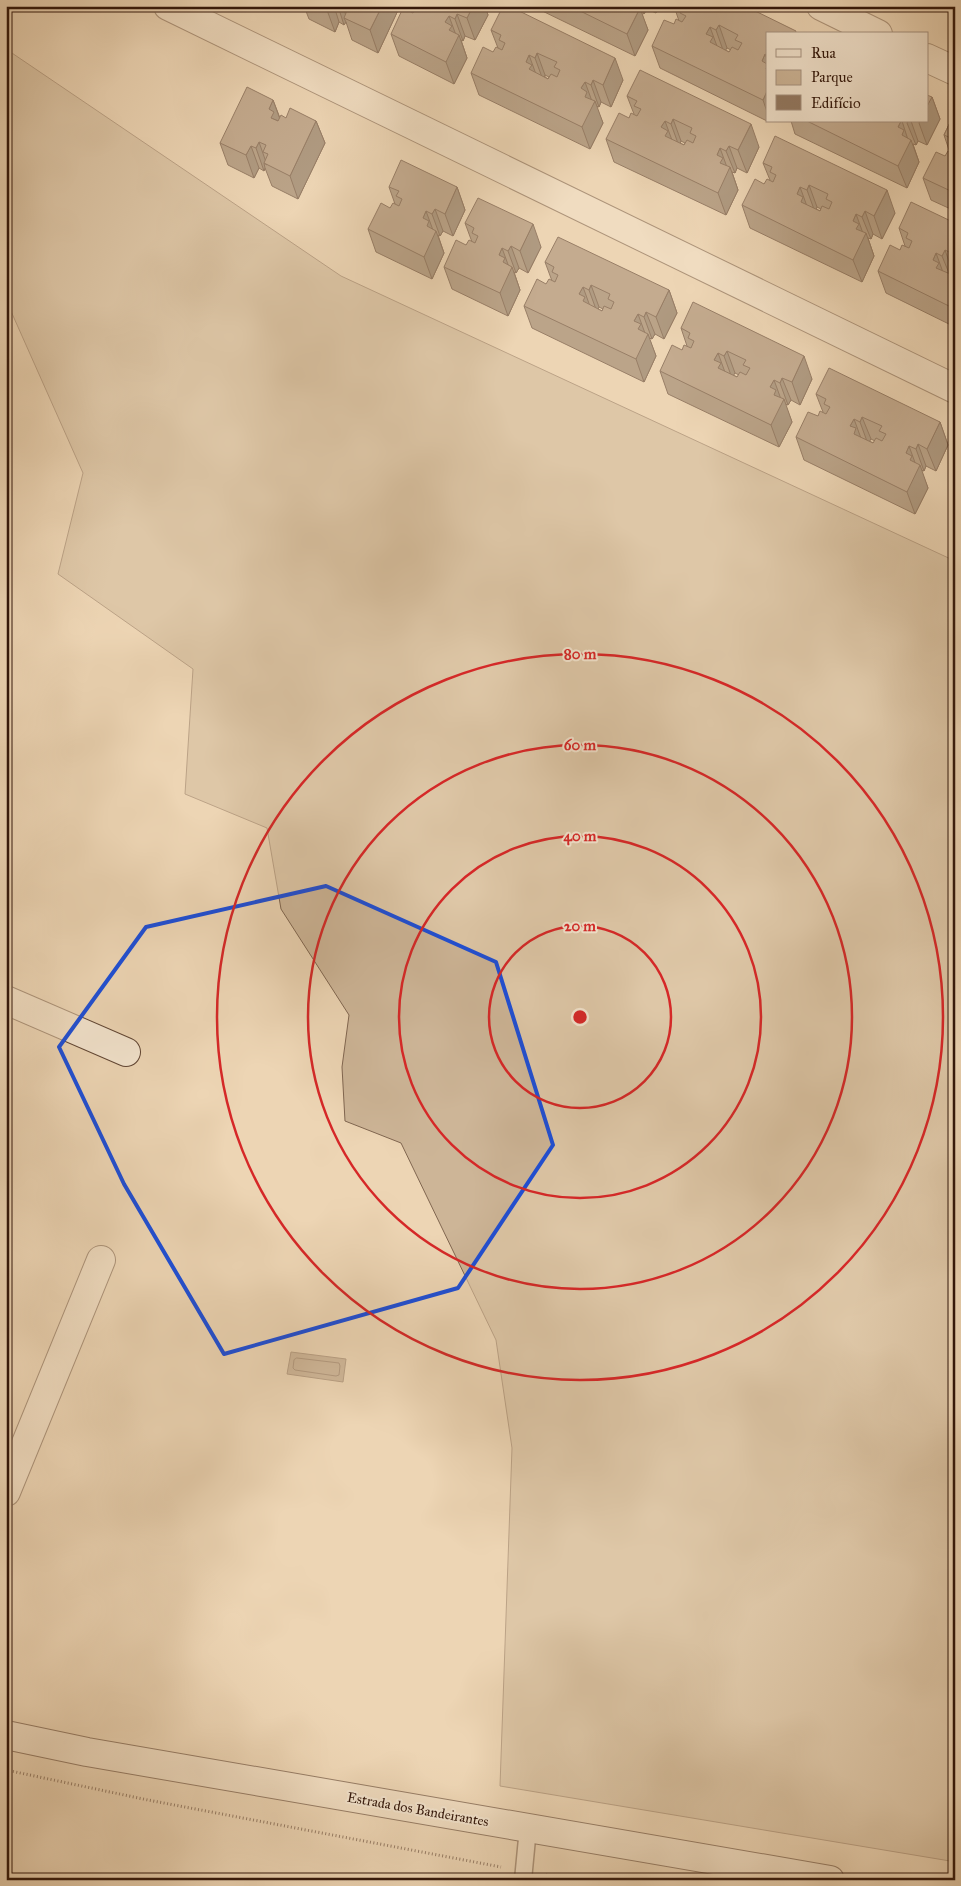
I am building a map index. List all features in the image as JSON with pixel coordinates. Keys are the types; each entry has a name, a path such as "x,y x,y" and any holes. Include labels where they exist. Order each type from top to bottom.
{"street":[{"path":"168,6 955,389"},
{"path":"821,6 874,32"},
{"path":"928,58 955,71"},
{"path":"6,1000 126,1052"},
{"path":"6,1492 101,1260"},
{"name":"Estrada dos Bandeirantes","path":"6,1736 87,1752 830,1880"}],"lane":[{"path":"524,1876 528,1828"}],"path":[{"path":"6,1770 524,1876 573,1880"}],"highlighted area":[{"path":"326,886 496,962 553,1145 458,1288 224,1354 124,1184 59,1047 146,927"}],"green space":[{"path":"6,49 341,276 955,561 955,1845 950,1861 500,1786 512,1448 496,1340 401,1143 345,1121 342,1067 349,1015 281,909 267,828 185,794 193,669 58,574 83,473 6,300"}],"water":[{"path":"291,1352 346,1359 343,1382 287,1374"}],"building":[{"path":"319,6 328,6 327,10"},
{"path":"344,6 382,6 370,30 344,18 348,8"},
{"path":"424,6 473,6 467,18 457,14 455,19 449,16 445,22 452,26 449,30 459,35 446,62 391,34 403,8 413,13 415,8 422,11"},
{"path":"503,6 509,6 615,58 603,85 593,80 591,85 585,82 581,88 587,92 585,97 595,101 582,127 471,73 483,47 493,52 496,47 502,50 505,43 499,40 501,35 491,30","holes":["537,53 557,62 554,67 560,70 557,77 551,74 548,79 529,69 532,65 526,62 529,55 535,58"]},
{"path":"570,6 636,6 640,8 627,34"},
{"path":"680,6 745,6 796,31 766,32 766,54 762,61 766,63 766,93 763,100 652,46 664,20 674,24 676,19 682,22 686,16 680,13 682,7","holes":["719,25 738,35 735,40 742,43 738,50 732,47 729,52 710,42 713,37 706,34 710,27 716,30"]},
{"path":"640,70 751,124 738,150 729,146 726,151 720,148 717,155 723,158 720,163 730,167 718,193 606,139 619,113 629,118 631,113 637,116 641,109 634,106 637,101 627,96","holes":["673,119 692,128 690,133 696,136 693,143 687,140 684,145 665,136 668,131 661,127 665,121 671,124"]},
{"path":"247,87 273,100 269,109 274,112 271,118 278,121 281,115 286,118 290,108 316,121 290,176 264,163 268,154 263,152 266,145 259,142 256,148 251,146 246,155 220,143"},
{"path":"928,95 932,97 928,104"},
{"path":"955,112 955,146 951,145 953,139 944,135"},
{"path":"809,122 900,122 898,127 904,130 902,135 911,140 898,166"},
{"path":"775,136 887,190 874,216 865,211 862,217 856,214 853,221 859,224 856,229 866,233 853,260 742,205 755,179 764,184 767,179 773,182 776,175 770,172 772,167 763,163","holes":["809,185 828,194 826,199 832,202 829,209 822,206 820,211 801,202 803,197 797,194 800,187 807,190"]},
{"path":"948,151 954,154 955,152 955,193 923,178 936,152 945,156"},
{"path":"401,160 457,187 445,214 435,209 432,214 426,211 423,218 429,221 427,226 436,231 424,257 368,229 381,203 390,208 393,203 399,206 402,199 396,196 399,191 389,187"},
{"path":"478,198 533,224 520,251 511,246 508,251 502,248 499,255 505,258 503,262 512,267 500,293 444,267 456,240 466,245 469,240 475,243 478,236 472,233 474,228 465,223"},
{"path":"911,202 955,223 955,255 945,250 942,256 936,253 933,260 939,263 936,268 955,276 955,309 878,271 890,245 900,250 902,245 909,248 912,241 906,238 908,233 899,228"},
{"path":"558,237 669,290 656,317 646,312 644,317 638,314 634,321 641,324 638,329 648,334 636,359 524,306 537,279 546,284 549,279 555,282 558,275 552,272 554,267 545,262","holes":["591,285 610,294 608,299 614,302 611,309 604,306 602,311 583,301 585,297 579,294 583,287 589,290"]},
{"path":"693,302 804,356 792,382 782,378 780,383 774,380 770,387 776,390 774,395 784,399 771,425 660,371 672,345 682,350 684,345 691,348 694,341 688,338 690,333 681,328","holes":["727,351 746,360 743,365 750,368 746,375 740,372 737,377 718,368 721,363 714,360 718,353 724,356"]},
{"path":"829,368 940,422 927,449 918,444 916,449 909,446 906,453 912,456 910,460 920,465 907,492 796,437 808,412 818,416 820,411 826,414 830,407 824,404 826,399 816,394","holes":["862,417 882,426 879,431 886,434 882,441 876,438 873,443 854,434 856,428 850,426 854,419 860,422"]}]}
